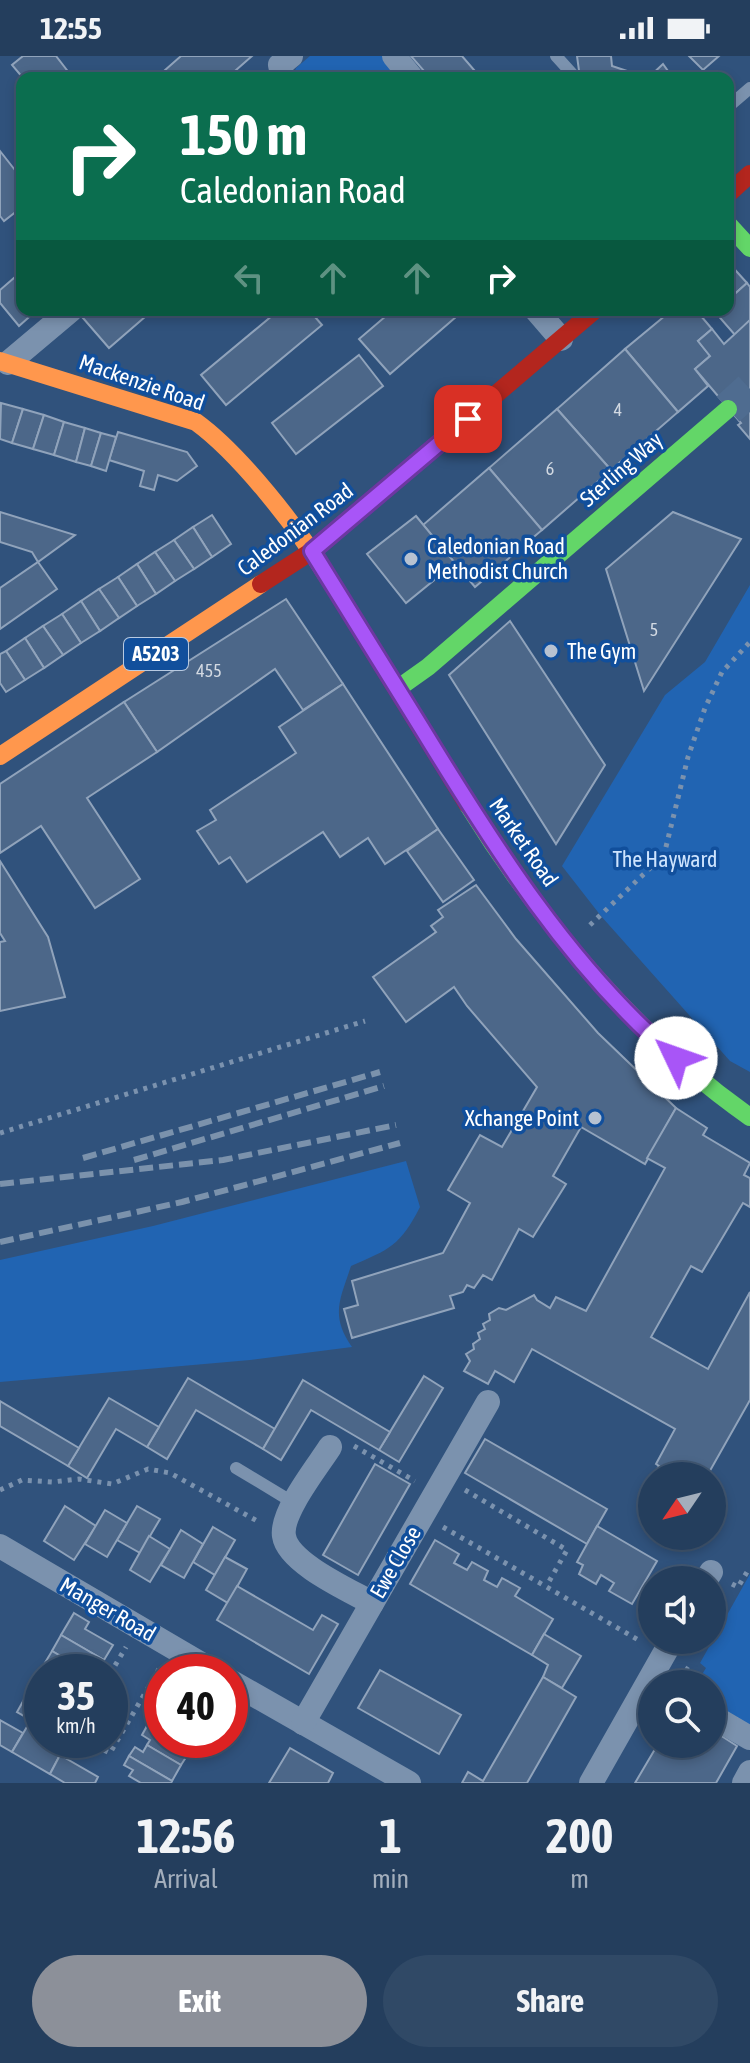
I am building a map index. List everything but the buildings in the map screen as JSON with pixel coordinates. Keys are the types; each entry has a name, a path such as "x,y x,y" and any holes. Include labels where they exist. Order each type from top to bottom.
{"street":[{"path":"282,72 280,65 291,56"},
{"path":"394,56 407,72"},
{"path":"734,189 750,174"},
{"path":"734,231 750,248"},
{"path":"4,362 63,316"},
{"path":"541,316 561,339"},
{"name":"Caledonian Road","path":"0,756 312,551 588,316"},
{"name":"Mackenzie Road","path":"4,362 196,422 228,451 312,551"},
{"name":"Sterling Way","path":"397,689 428,667 728,409"},
{"name":"Market Road","path":"312,551 479,822 567,944 655,1040 750,1117"},
{"name":"Ewe Close","path":"303,1723 488,1402"},
{"path":"330,1447 294,1503 283,1535 293,1555 372,1603"},
{"name":"Manger Road","path":"0,1546 184,1654"},
{"path":"248,1691 404,1782"},
{"path":"591,1783 638,1706"},
{"path":"726,1724 750,1738"},
{"path":"744,1783 750,1772"}],"lane":[{"path":"556,56 571,72"},
{"path":"734,102 750,88"},
{"path":"236,1468 294,1503"}],"path":[{"path":"601,916 664,855 688,757 705,708 722,672 750,642"},
{"path":"0,1133 365,1021"},
{"path":"330,1447 348,1443 567,1550 547,1585"},
{"path":"0,1490 22,1480 52,1482 79,1479 112,1484 148,1469 170,1473 283,1535"},
{"path":"422,1515 638,1632"},
{"path":"128,1722 172,1647"}],"green space":[{"path":"310,56 383,56 397,72 294,72"},
{"name":"The Hayward","path":"750,585 750,1072 730,1061 601,916 562,866 665,695 705,662"},
{"path":"406,1161 420,1207 393,1245 351,1266 339,1316 352,1347 250,1360 0,1382 0,1260 153,1226"},
{"path":"750,1574 750,1727 726,1714 726,1670 705,1670 700,1663 705,1654 726,1654 726,1617"}],"tunnel":[{"path":"728,409 750,389"}],"railway":[{"path":"83,1158 380,1072"},
{"path":"134,1160 384,1086"},
{"path":"0,1184 223,1160 396,1125"},
{"path":"0,1242 182,1202 400,1143"}],"traffic: fast":[{"path":"734,231 750,248"},
{"path":"397,689 428,667 728,409"},
{"path":"468,805 527,892 594,975 669,1052 750,1117"}],"traffic: slow":[{"path":"0,361 196,422 231,453 267,493 327,576"},
{"path":"0,756 261,584"}],"traffic: jam":[{"path":"734,189 750,174"},
{"path":"261,584 312,551 588,316"},
{"path":"327,576 468,805"}],"place":[{"name":"Caledonian Road Methodist Church","path":"411,559"},
{"name":"The Gym","path":"551,651"},
{"name":"Xchange Point","path":"595,1118"}],"route":[{"path":"468,419 312,551 479,822 529,893 567,944 624,1009 676,1058"}]}
